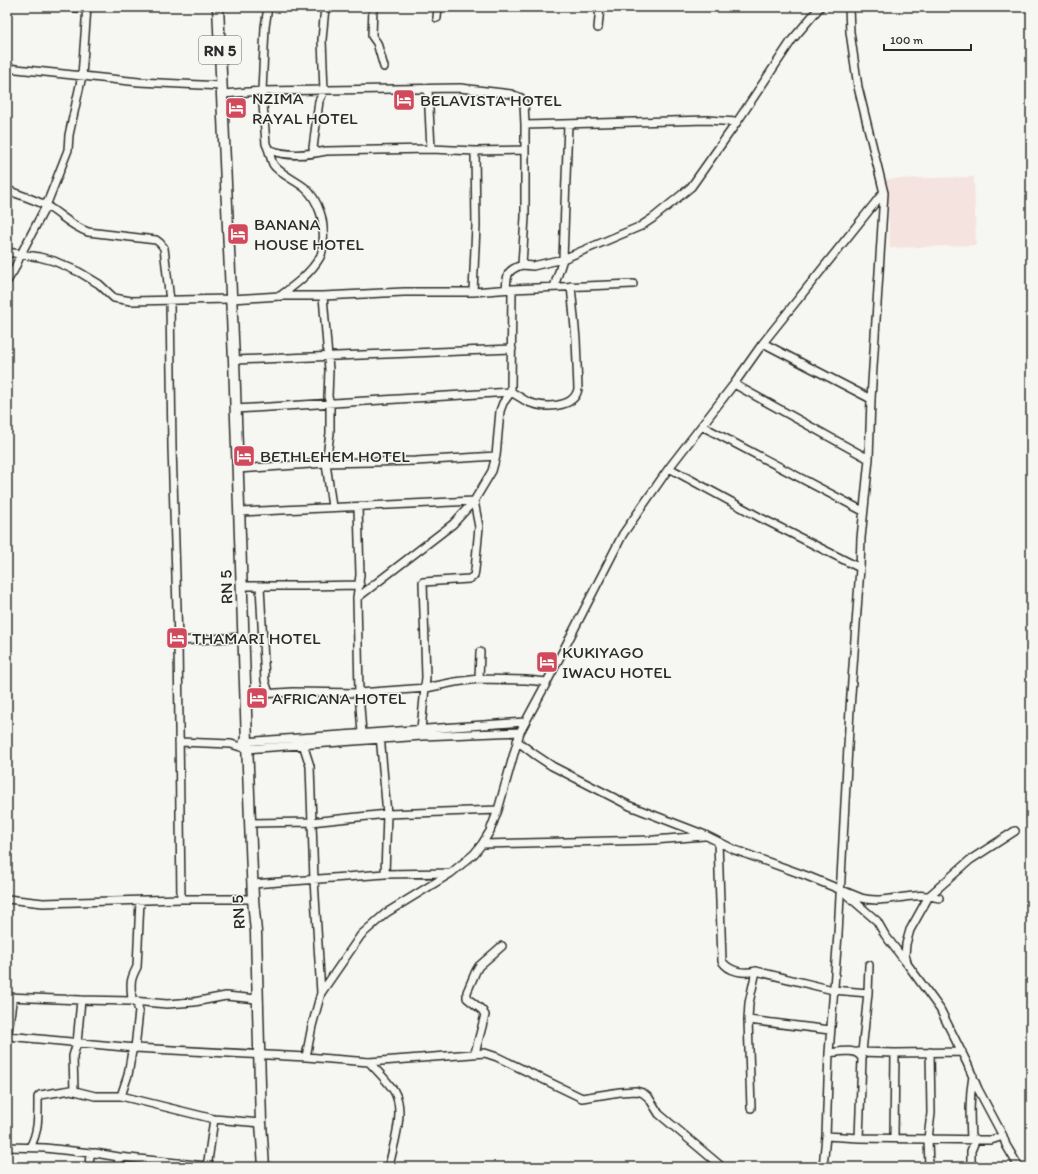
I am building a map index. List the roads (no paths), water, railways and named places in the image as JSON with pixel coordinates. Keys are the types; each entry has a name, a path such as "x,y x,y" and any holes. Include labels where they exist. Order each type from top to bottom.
{"main road":[{"name":"RN 5","path":"218,7 236,409 245,695 253,899 256,932 261,1123 264,1167"}],"street":[{"path":"7,281 46,206 68,150 69,135 82,76 87,8 72,7"},
{"path":"268,7 265,27 262,92 266,144 270,150 273,165 311,195 320,213 322,221 323,250 319,258 310,270 295,285 280,296"},
{"path":"313,151 319,100 324,91 322,40 324,7"},
{"path":"373,7 372,36 377,43 384,67"},
{"path":"437,18 438,7"},
{"path":"598,28 600,7"},
{"path":"357,598 453,524 474,501 492,471 496,456 500,411 503,403 511,392 512,349 507,275 512,268 522,265 534,266 563,259 641,226 691,187 792,40 820,7"},
{"path":"823,1167 826,1136 830,1030 841,890 850,709 863,511 869,459 871,399 884,193 858,87 850,32 849,7"},
{"path":"7,68 222,90 262,92 460,88 511,94 521,98 524,103 524,217 522,265"},
{"path":"428,88 431,149"},
{"path":"308,91 319,100"},
{"path":"525,125 707,120 737,122"},
{"path":"554,287 563,259 568,124"},
{"path":"270,150 280,154 313,151 431,149 475,151 524,150"},
{"path":"474,292 476,226 475,151"},
{"path":"7,190 46,206 72,225 88,232 148,238 156,240 164,248 170,300 182,899"},
{"path":"321,993 361,935 386,913 451,873 474,854 482,844 490,831 498,810 520,732 622,534 669,468 734,384 762,343 884,193"},
{"path":"7,252 39,257 63,265 99,284 114,298 131,301 323,296 404,292 474,292 509,289 632,284"},
{"path":"236,409 511,392 528,402 542,405 558,405 570,401 576,395 578,389 576,339 571,286"},
{"path":"323,296 328,357 328,397 330,402 330,433 326,463 332,507"},
{"path":"762,343 871,399"},
{"path":"234,360 512,349"},
{"path":"734,384 869,459"},
{"path":"702,426 863,511"},
{"path":"237,469 326,463 416,461 496,456"},
{"path":"669,468 761,518 860,568"},
{"path":"240,512 474,501"},
{"path":"421,729 426,688 423,582 469,579 474,576 479,527 474,501"},
{"path":"358,507 360,585 357,598 359,692 362,733"},
{"path":"241,586 360,585"},
{"path":"260,586 265,681 269,693"},
{"path":"178,641 244,637"},
{"path":"478,679 480,652"},
{"path":"245,695 269,693 359,692 426,688 478,679 547,682"},
{"path":"302,741 362,733 380,735 421,729 525,722"},
{"path":"179,742 247,745 380,735 520,732"},
{"path":"380,735 387,814 385,874"},
{"path":"302,741 310,766 311,822 321,993 312,1026 306,1057"},
{"path":"517,741 552,766 630,806 705,836 735,850 867,900 914,896 939,898"},
{"path":"251,823 311,822 387,814 498,810"},
{"path":"908,964 905,955 910,930 929,896 970,860 1015,831"},
{"path":"482,844 654,840 705,836"},
{"path":"718,842 722,961 725,965 731,969 748,973 756,972 833,990 868,993"},
{"path":"253,884 385,874 451,873"},
{"path":"841,890 878,921 885,936 908,964 940,1009 1003,1136 1006,1145 1019,1167"},
{"path":"7,900 34,903 182,899 253,899"},
{"path":"132,1001 131,979 138,964 140,900"},
{"path":"475,1053 485,1015 482,1010 466,996 479,966 502,946"},
{"path":"859,1138 862,1059 859,1052 868,993 869,965"},
{"path":"751,1108 748,1020 749,1003 756,972"},
{"path":"7,997 132,1001 167,1004 194,1002 226,996 257,999"},
{"path":"7,997 12,1002 7,1038 135,1048 306,1057 369,1062 485,1053 497,1057 582,1098 620,1092 636,1091 643,1093 649,1098 660,1114 722,1167"},
{"path":"74,1091 73,1056 77,1043 81,1000"},
{"path":"121,1096 128,1075 132,1051 135,1048 139,1010 137,1004 132,1001"},
{"path":"748,1020 830,1030"},
{"path":"929,1167 928,1139 930,1113 930,1052"},
{"path":"829,1053 962,1052"},
{"path":"894,1138 895,1053"},
{"path":"369,1062 393,1090 400,1108 389,1167"},
{"path":"971,1167 971,1151 974,1139 970,1105 970,1090 973,1076"},
{"path":"30,1147 35,1137 38,1118 38,1098 40,1094 74,1091 95,1096 121,1096 214,1119 261,1123"},
{"path":"7,1146 95,1153 204,1167 207,1165 214,1119"},
{"path":"826,1136 991,1140 1003,1136"},
{"path":"89,1167 91,1153"},
{"path":"118,1157 118,1167"},
{"path":"146,1167 147,1159"}],"place":[{"name":"BELAVISTA HOTEL","path":"404,100"},
{"name":"NZIMA RAYAL HOTEL","path":"236,108"},
{"name":"BANANA HOUSE HOTEL","path":"238,234"},
{"name":"BETHLEHEM HOTEL","path":"244,456"},
{"name":"THAMARI HOTEL","path":"177,638"},
{"name":"KUKIYAGO IWACU HOTEL","path":"547,662"},
{"name":"AFRICANA HOTEL","path":"257,698"}]}
